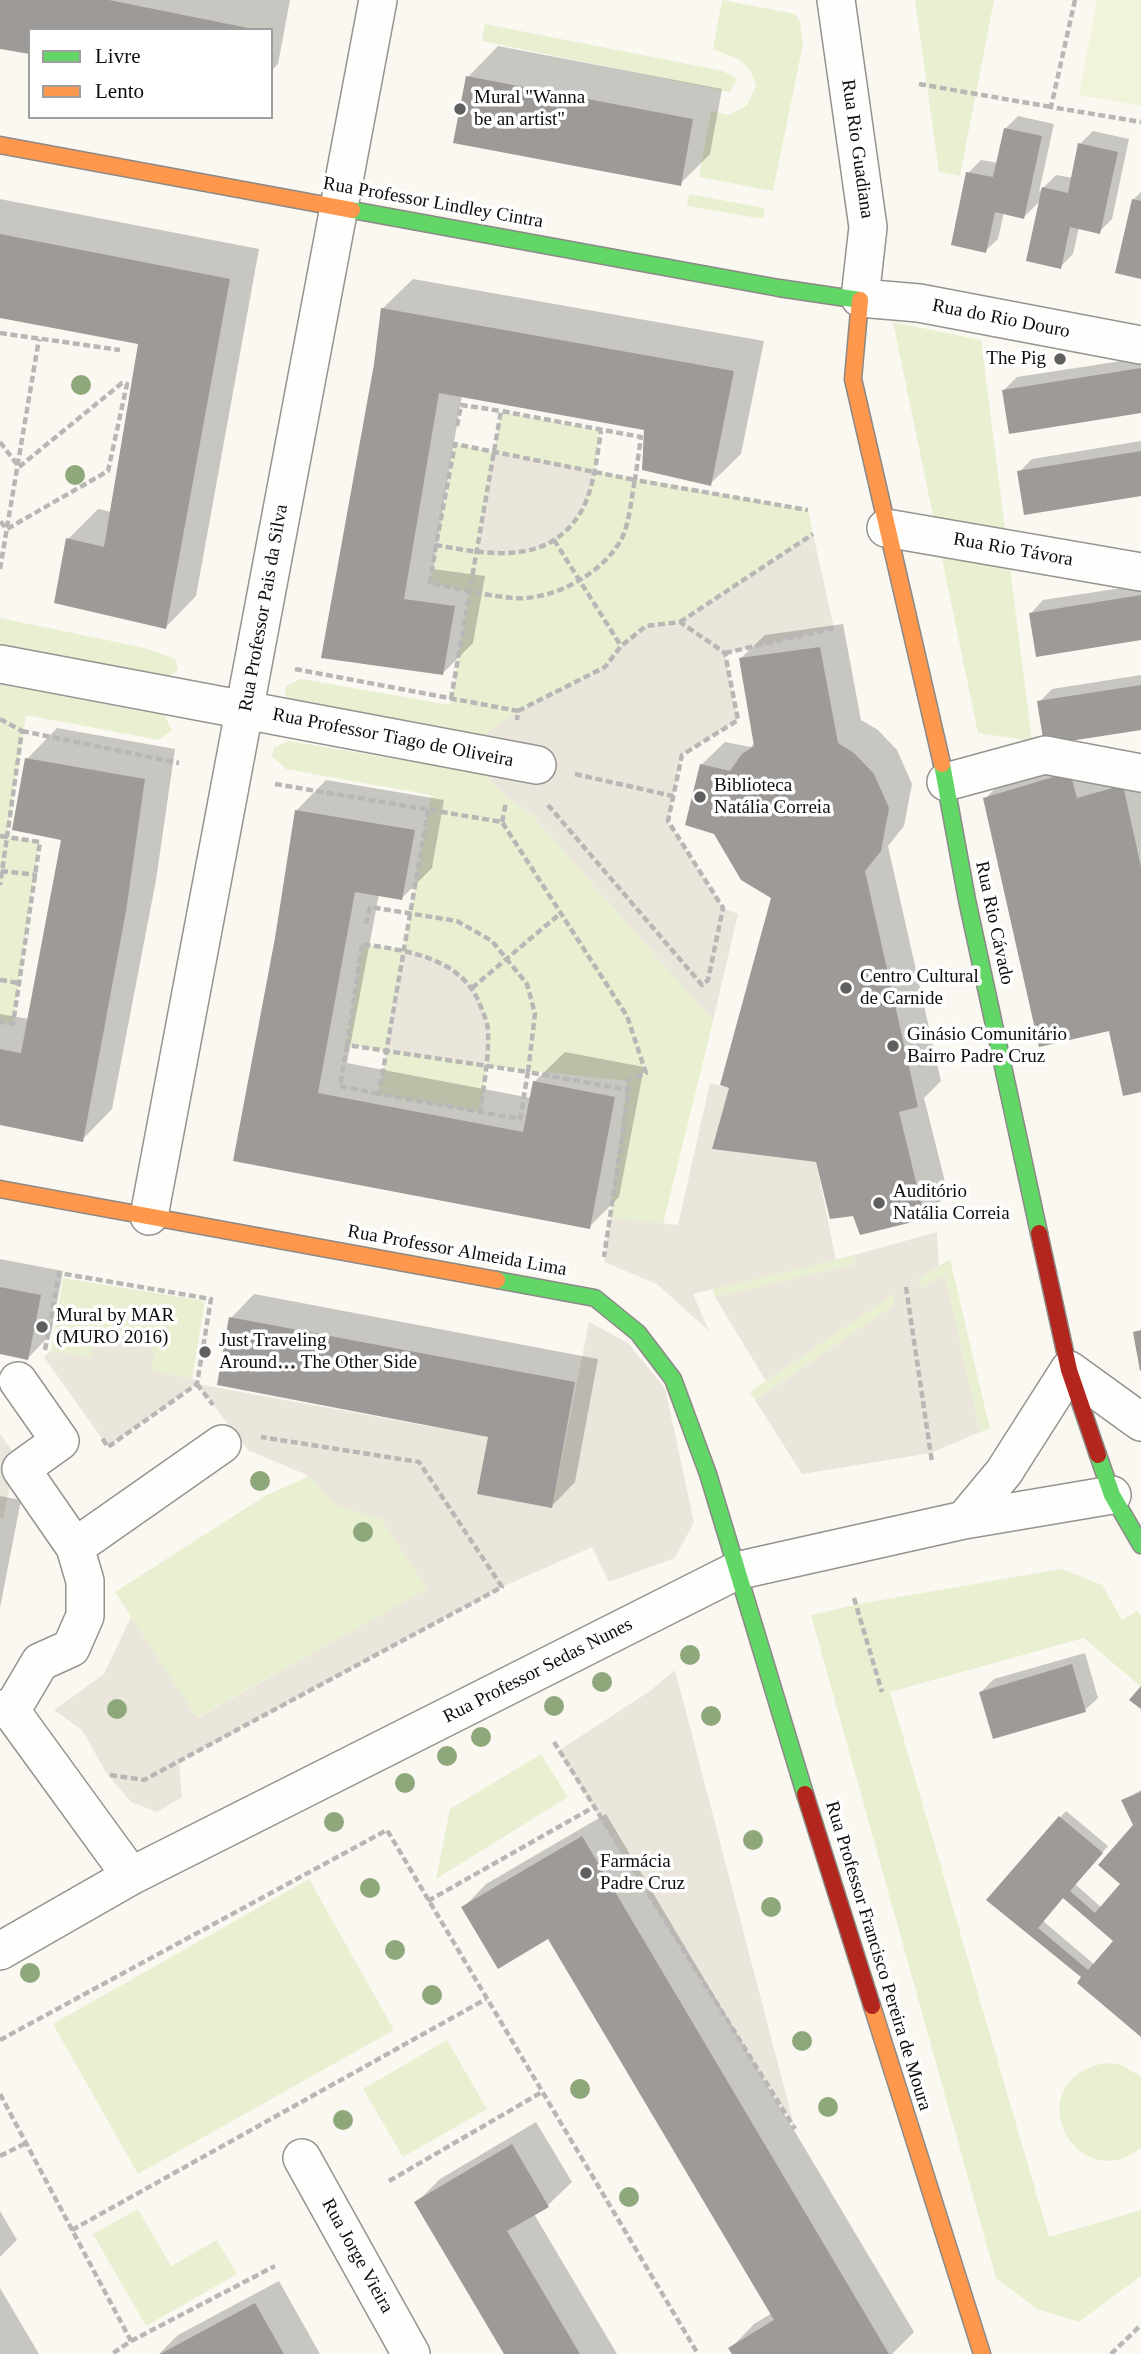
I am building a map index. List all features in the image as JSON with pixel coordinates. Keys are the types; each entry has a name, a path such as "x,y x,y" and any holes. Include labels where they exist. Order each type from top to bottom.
{"street":[{"name":"Rua Professor Pais da Silva","path":"149,1216 378,0"},
{"name":"Rua Rio Guadiana","path":"836,0 868,227 860,298"},
{"name":"Rua Professor Lindley Cintra","path":"0,145 779,288 860,298"},
{"name":"Rua do Rio Douro","path":"860,298 919,303 1141,345"},
{"name":"Rua Rio Cávado","path":"860,298 853,379 946,782 970,914 1069,1370 1112,1495 1141,1545"},
{"name":"Rua Rio Távora","path":"886,528 1141,572"},
{"name":"Rua Professor Tiago de Oliveira","path":"0,664 246,710 540,782"},
{"path":"946,782 1045,755 1141,773"},
{"name":"Rua Professor Almeida Lima","path":"0,1189 595,1298 638,1333 673,1378 708,1474 736,1571"},
{"path":"964,1520 1004,1472 1069,1370 1141,1422"},
{"path":"18,1381 60,1441 21,1469 75,1547 85,1581 85,1616 71,1648 40,1662 5,1710 131,1876"},
{"path":"75,1547 230,1431"},
{"name":"Rua Professor Sedas Nunes","path":"0,1951 131,1876 736,1571 964,1520 1112,1495"},
{"name":"Rua Professor Francisco Pereira de Moura","path":"736,1571 982,2354"},
{"name":"Rua Jorge Vieira","path":"302,2158 411,2354"}],"path":[{"path":"1051,107 1075,0"},
{"path":"919,84 1141,122"},
{"path":"0,332 120,351"},
{"path":"0,569 39,339"},
{"path":"7,529 108,471 127,384 122,383 19,467"},
{"path":"457,426 461,405 641,437 635,480 622,537 605,562 557,591 517,598 430,583 455,444 635,480 808,510"},
{"path":"451,699 501,411"},
{"path":"436,545 513,555 561,537 583,509 594,471 601,431"},
{"path":"0,442 19,467"},
{"path":"0,521 7,529"},
{"path":"519,711 605,667 621,646 646,626 680,622 813,534"},
{"path":"554,540 621,646"},
{"path":"540,782 702,985 708,980 723,908 668,821 682,755 738,720 724,653 680,622"},
{"path":"724,653 834,628"},
{"path":"0,719 22,731 179,763"},
{"path":"0,885 22,731"},
{"path":"540,782 673,796"},
{"path":"275,784 502,822"},
{"path":"507,798 502,822 627,1016 646,1073 627,1081 629,1090 604,1262"},
{"path":"379,1094 428,810"},
{"path":"0,836 40,842 13,1024 0,1022"},
{"path":"1,871 37,875"},
{"path":"366,925 370,907 457,921 492,941 527,984 535,1014 520,1119 480,1112 379,1094 340,1086 362,944 404,950 439,961 462,977 472,988 488,1027 480,1112"},
{"path":"472,988 562,912"},
{"path":"0,980 19,984"},
{"path":"347,1045 629,1090"},
{"path":"18,1381 44,1357 59,1273 211,1299 197,1384 230,1431 419,1462 502,1587 144,1780 107,1774 72,1795"},
{"path":"906,1287 932,1462"},
{"path":"100,1435 108,1447 197,1384"},
{"path":"854,1598 882,1692"},
{"path":"554,1742 592,1808 795,2129"},
{"path":"428,1901 592,1808"},
{"path":"0,2040 387,1830 698,2354"},
{"path":"72,2230 486,1999"},
{"path":"388,2181 542,2092"},
{"path":"0,2094 131,2341"},
{"path":"0,2156 26,2143"},
{"path":"112,2354 131,2341 275,2266"},
{"path":"1111,2354 1141,2325"}],"green space":[{"path":"722,0 795,14 800,21 803,44 773,191 699,177 711,111 729,115 747,105 756,86 750,70 745,65 713,49"},
{"path":"915,0 994,0 960,176 939,172"},
{"path":"1097,0 1141,0 1141,106 1079,95"},
{"path":"485,24 723,71 737,79 730,92 482,41"},
{"path":"689,194 765,208 763,219 687,206"},
{"path":"893,322 981,340 1032,741 978,733"},
{"path":"501,411 601,431 594,471 808,510 813,534 680,622 645,626 621,646 605,667 519,711 461,751 507,798 531,814 713,1021 663,1224 610,1218 627,1081 487,1066 480,1112 379,1094 386,1051 347,1045 362,944 404,950 431,795 286,769 272,757 274,747 289,741 437,766 444,734 298,707 285,695 286,686 301,679 450,705 470,591 430,583 455,444 494,452"},
{"path":"0,618 145,648 175,659 178,670 169,677 0,648"},
{"path":"0,684 164,715 172,730 159,740 26,715 7,837 40,842 13,1024 0,1022"},
{"path":"854,1255 856,1264 715,1297 713,1289"},
{"path":"950,1259 990,1429 980,1432 945,1275 921,1288 918,1280"},
{"path":"63,1278 205,1301 192,1378 151,1371 94,1341 91,1358 51,1351"},
{"path":"894,1294 894,1305 755,1400 750,1392"},
{"path":"309,1476 336,1506 380,1517 428,1589 196,1718 115,1592 265,1496"},
{"path":"1062,1569 1102,1585 1122,1620 1137,1611 1141,1616 1141,1687 1084,1638 890,1692 1049,2237 1141,2210 1141,2276 1079,2322 1037,2309 996,2278 811,1615 864,1603"},
{"path":"541,1754 568,1797 436,1879 450,1809"},
{"path":"309,1879 394,2030 138,2174 53,2024"},
{"path":"447,2040 487,2109 403,2157 363,2089"},
{"path":"1106,2063 1122,2065 1141,2077 1141,2148 1116,2160 1094,2159 1076,2148 1064,2131 1060,2110 1064,2090 1079,2073"},
{"path":"138,2209 171,2266 217,2240 237,2274 146,2326 93,2234"}],"shaded area":[{"path":"494,452 594,471 583,509 561,537 541,547 513,555 477,552"},
{"path":"813,534 834,628 725,653 738,720 682,755 668,821 723,908 738,914 713,1021 531,814 507,798 461,751 518,711 604,667 621,646 646,626 680,622"},
{"path":"404,950 439,961 462,977 477,993 488,1027 486,1066 386,1050"},
{"path":"710,1083 729,1088 712,1149 816,1162 836,1260 693,1294 709,1331 657,1284 604,1262 610,1218 678,1225"},
{"path":"937,1232 939,1266 918,1280 921,1288 945,1275 980,1432 931,1453 802,1474 755,1400 894,1305 894,1294 766,1381 715,1297 856,1264 854,1255"},
{"path":"589,1322 628,1343 665,1388 694,1522 675,1558 609,1582 592,1547 502,1587 179,1762 182,1797 157,1812 131,1802 107,1774 82,1730 54,1710 104,1674 131,1617 197,1718 427,1589 380,1518 336,1506 309,1476 248,1450 197,1384 488,1437 478,1494 552,1508"},
{"path":"126,1329 148,1340 154,1355 152,1371 192,1378 197,1384 108,1447 44,1357 51,1351 91,1358 94,1341 101,1333"},
{"path":"0,1434 13,1452 1,1464 10,1485 3,1519 0,1518"},
{"path":"675,1670 795,2129 558,1751 650,1691"}],"building":[{"path":"0,0 109,0 248,28 28,28 28,54 0,49"},
{"path":"466,76 693,119 681,186 453,143"},
{"path":"1004,128 1042,136 1024,219 995,212 986,253 951,245 966,172 993,177"},
{"path":"1078,143 1118,152 1100,234 1070,227 1061,269 1026,261 1042,187 1068,193"},
{"path":"1132,199 1141,201 1141,279 1115,273"},
{"path":"0,234 230,279 166,629 54,603 66,538 104,547 138,344 0,318"},
{"path":"381,308 734,371 711,486 642,470 644,430 439,393 404,599 455,606 443,675 321,658 374,364"},
{"path":"1141,368 1141,413 1009,434 1002,390"},
{"path":"1141,451 1141,496 1024,515 1017,471"},
{"path":"1141,595 1141,640 1036,657 1029,613"},
{"name":"Centro Cultural de Carnide","path":"820,647 838,743 854,753 874,774 889,808 881,851 865,871 918,1107 899,1112 925,1219 860,1235 853,1216 830,1219 816,1162 712,1149 729,1088 720,1085 771,898 741,880 714,834 685,825 700,764 730,771 742,754 754,746 739,658"},
{"path":"1141,685 1141,730 1044,745 1037,701"},
{"path":"25,758 145,779 126,911 83,1142 0,1125 0,1049 21,1053 61,840 12,830"},
{"path":"1070,772 1077,798 1123,785 1141,867 1141,1092 1123,1096 1109,1031 1039,1047 983,798"},
{"path":"295,810 415,830 402,900 355,892 318,1093 523,1132 533,1081 615,1097 590,1229 233,1161 275,938"},
{"path":"0,1287 41,1295 28,1360 0,1354"},
{"path":"229,1317 575,1382 552,1508 477,1494 488,1437 217,1385"},
{"path":"1141,1330 1141,1370 1140,1371 1133,1332"},
{"path":"1072,1664 1086,1712 993,1739 979,1692"},
{"path":"1141,1686 1141,1709 1129,1700"},
{"path":"1141,1792 1141,2037 1077,1983 1081,1977 986,1900 1059,1816 1103,1853 1070,1891 1095,1913 1120,1884 1098,1865 1133,1825 1121,1800","holes":["1063,1898 1113,1941 1088,1970 1038,1928"]},
{"path":"582,1836 889,2354 732,2354 728,2348 774,2320 548,1939 498,1969 461,1907"},
{"path":"512,2144 549,2207 507,2231 580,2354 504,2354 414,2202"},
{"path":"255,2303 284,2354 160,2354"}],"traffic: fast":[{"path":"352,210 779,288 860,300"},
{"path":"942,764 967,900 1039,1233"},
{"path":"497,1280 595,1298 638,1333 673,1379 708,1474 805,1794"},
{"path":"1098,1455 1112,1495 1141,1545"}],"traffic: slow":[{"path":"0,145 352,210"},
{"path":"860,300 853,379 942,764"},
{"path":"0,1189 497,1280"},
{"path":"872,2006 982,2354"}],"traffic: jam":[{"path":"1039,1233 1069,1370 1098,1455"},
{"path":"805,1794 872,2006"}],"place":[{"name":"Mural \"Wanna be an artist\"","path":"460,109"},
{"name":"The Pig","path":"1060,359"},
{"name":"Biblioteca Natália Correia","path":"700,797"},
{"name":"Centro Cultural de Carnide","path":"846,988"},
{"name":"Ginásio Comunitário Bairro Padre Cruz","path":"893,1046"},
{"name":"Auditório Natália Correia","path":"879,1203"},
{"name":"Mural by MAR (MURO 2016)","path":"42,1327"},
{"name":"Just Traveling Around… The Other Side","path":"205,1352"},
{"name":"Farmácia Padre Cruz","path":"586,1873"}]}
